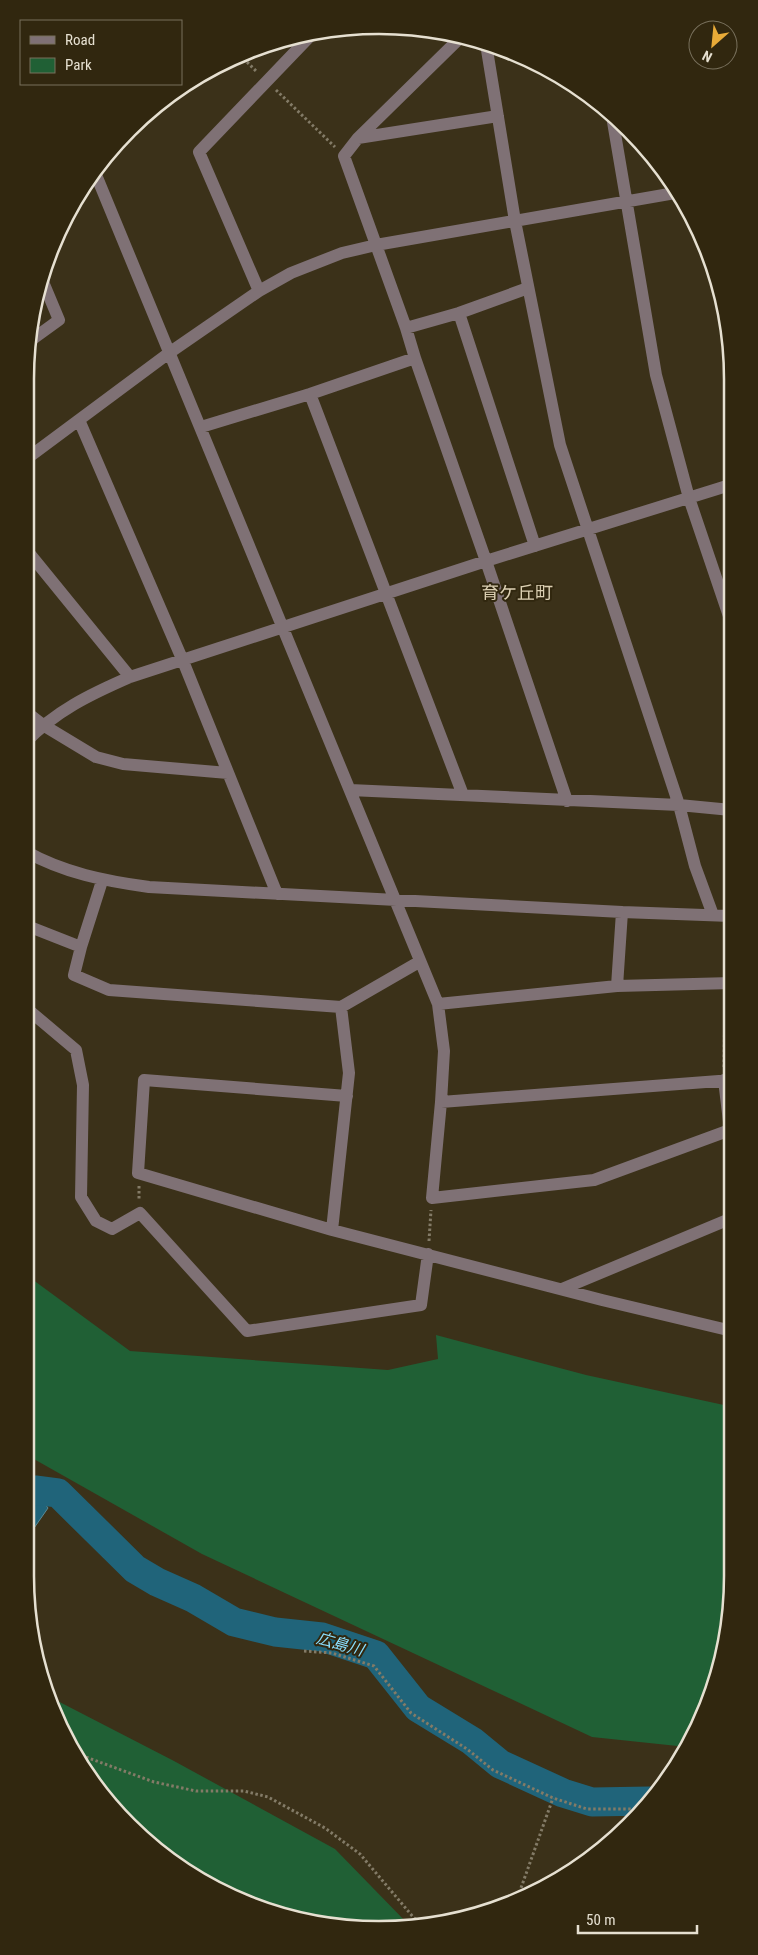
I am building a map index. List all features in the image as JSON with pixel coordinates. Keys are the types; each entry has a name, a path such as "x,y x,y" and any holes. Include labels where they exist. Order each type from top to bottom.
{"street":[{"path":"258,291 199,152 305,42"},
{"path":"455,43 358,138 344,156 406,328 567,801"},
{"path":"487,51 515,222 560,445 679,805 695,866 713,916"},
{"path":"358,138 498,116"},
{"path":"614,126 656,375 689,498 724,601"},
{"path":"95,183 200,427 350,790 393,900 438,1004 444,1051 432,1198 594,1180 724,1132"},
{"path":"34,453 169,353 258,291 291,273 342,253 376,245 671,195"},
{"path":"406,328 459,313 528,288"},
{"path":"37,336 59,320 46,289"},
{"path":"459,313 535,546"},
{"path":"200,427 310,394 415,358"},
{"path":"310,394 463,795"},
{"path":"79,420 183,660 277,894"},
{"path":"34,734 43,725 91,694 130,677 486,561 724,487"},
{"path":"34,559 130,677"},
{"path":"34,718 96,757 123,764 228,773"},
{"path":"350,790 679,805 724,809"},
{"path":"34,856 46,863 102,881 149,887 724,916"},
{"path":"102,881 74,975 109,990 341,1007 419,962"},
{"path":"616,986 622,912"},
{"path":"34,929 81,947"},
{"path":"438,1004 616,986 724,983"},
{"path":"332,1230 349,1073 341,1007"},
{"path":"34,1015 76,1050 83,1085 81,1197 96,1221 112,1229 140,1213 247,1331 421,1305 428,1254"},
{"path":"347,1096 144,1080 138,1173 332,1230 562,1288 602,1300 724,1327"},
{"path":"441,1102 724,1080"},
{"path":"562,1288 724,1221"}],"path":[{"path":"246,61 344,156"},
{"path":"138,1173 140,1213"},
{"path":"428,1254 432,1198"},
{"path":"304,1651 332,1653 374,1666 411,1714 467,1749 494,1770 553,1798 587,1809 633,1810"},
{"path":"85,1757 154,1782 196,1791 244,1791 268,1797 325,1828 360,1854 416,1919"},
{"path":"520,1891 553,1798"}],"green space":[{"path":"34,1281 130,1351 388,1370 438,1359 436,1335 586,1375 724,1405 724,1599 718,1643 706,1687 689,1729 680,1746 592,1737 202,1554 34,1459"},
{"path":"57,1701 174,1761 335,1849 405,1921 356,1921 312,1915 247,1895 226,1886 187,1863 151,1836 119,1804 80,1749"}],"water":[{"path":"34,1489 48,1508 34,1528"}],"waterway":[{"name":"広島川","path":"34,1490 58,1493 135,1569 157,1582 193,1598 234,1622 275,1632 322,1637 376,1655 418,1708 472,1741 500,1764 563,1793 592,1802 641,1801"}],"district":[{"name":"育ケ丘町","path":"517,592"}]}
